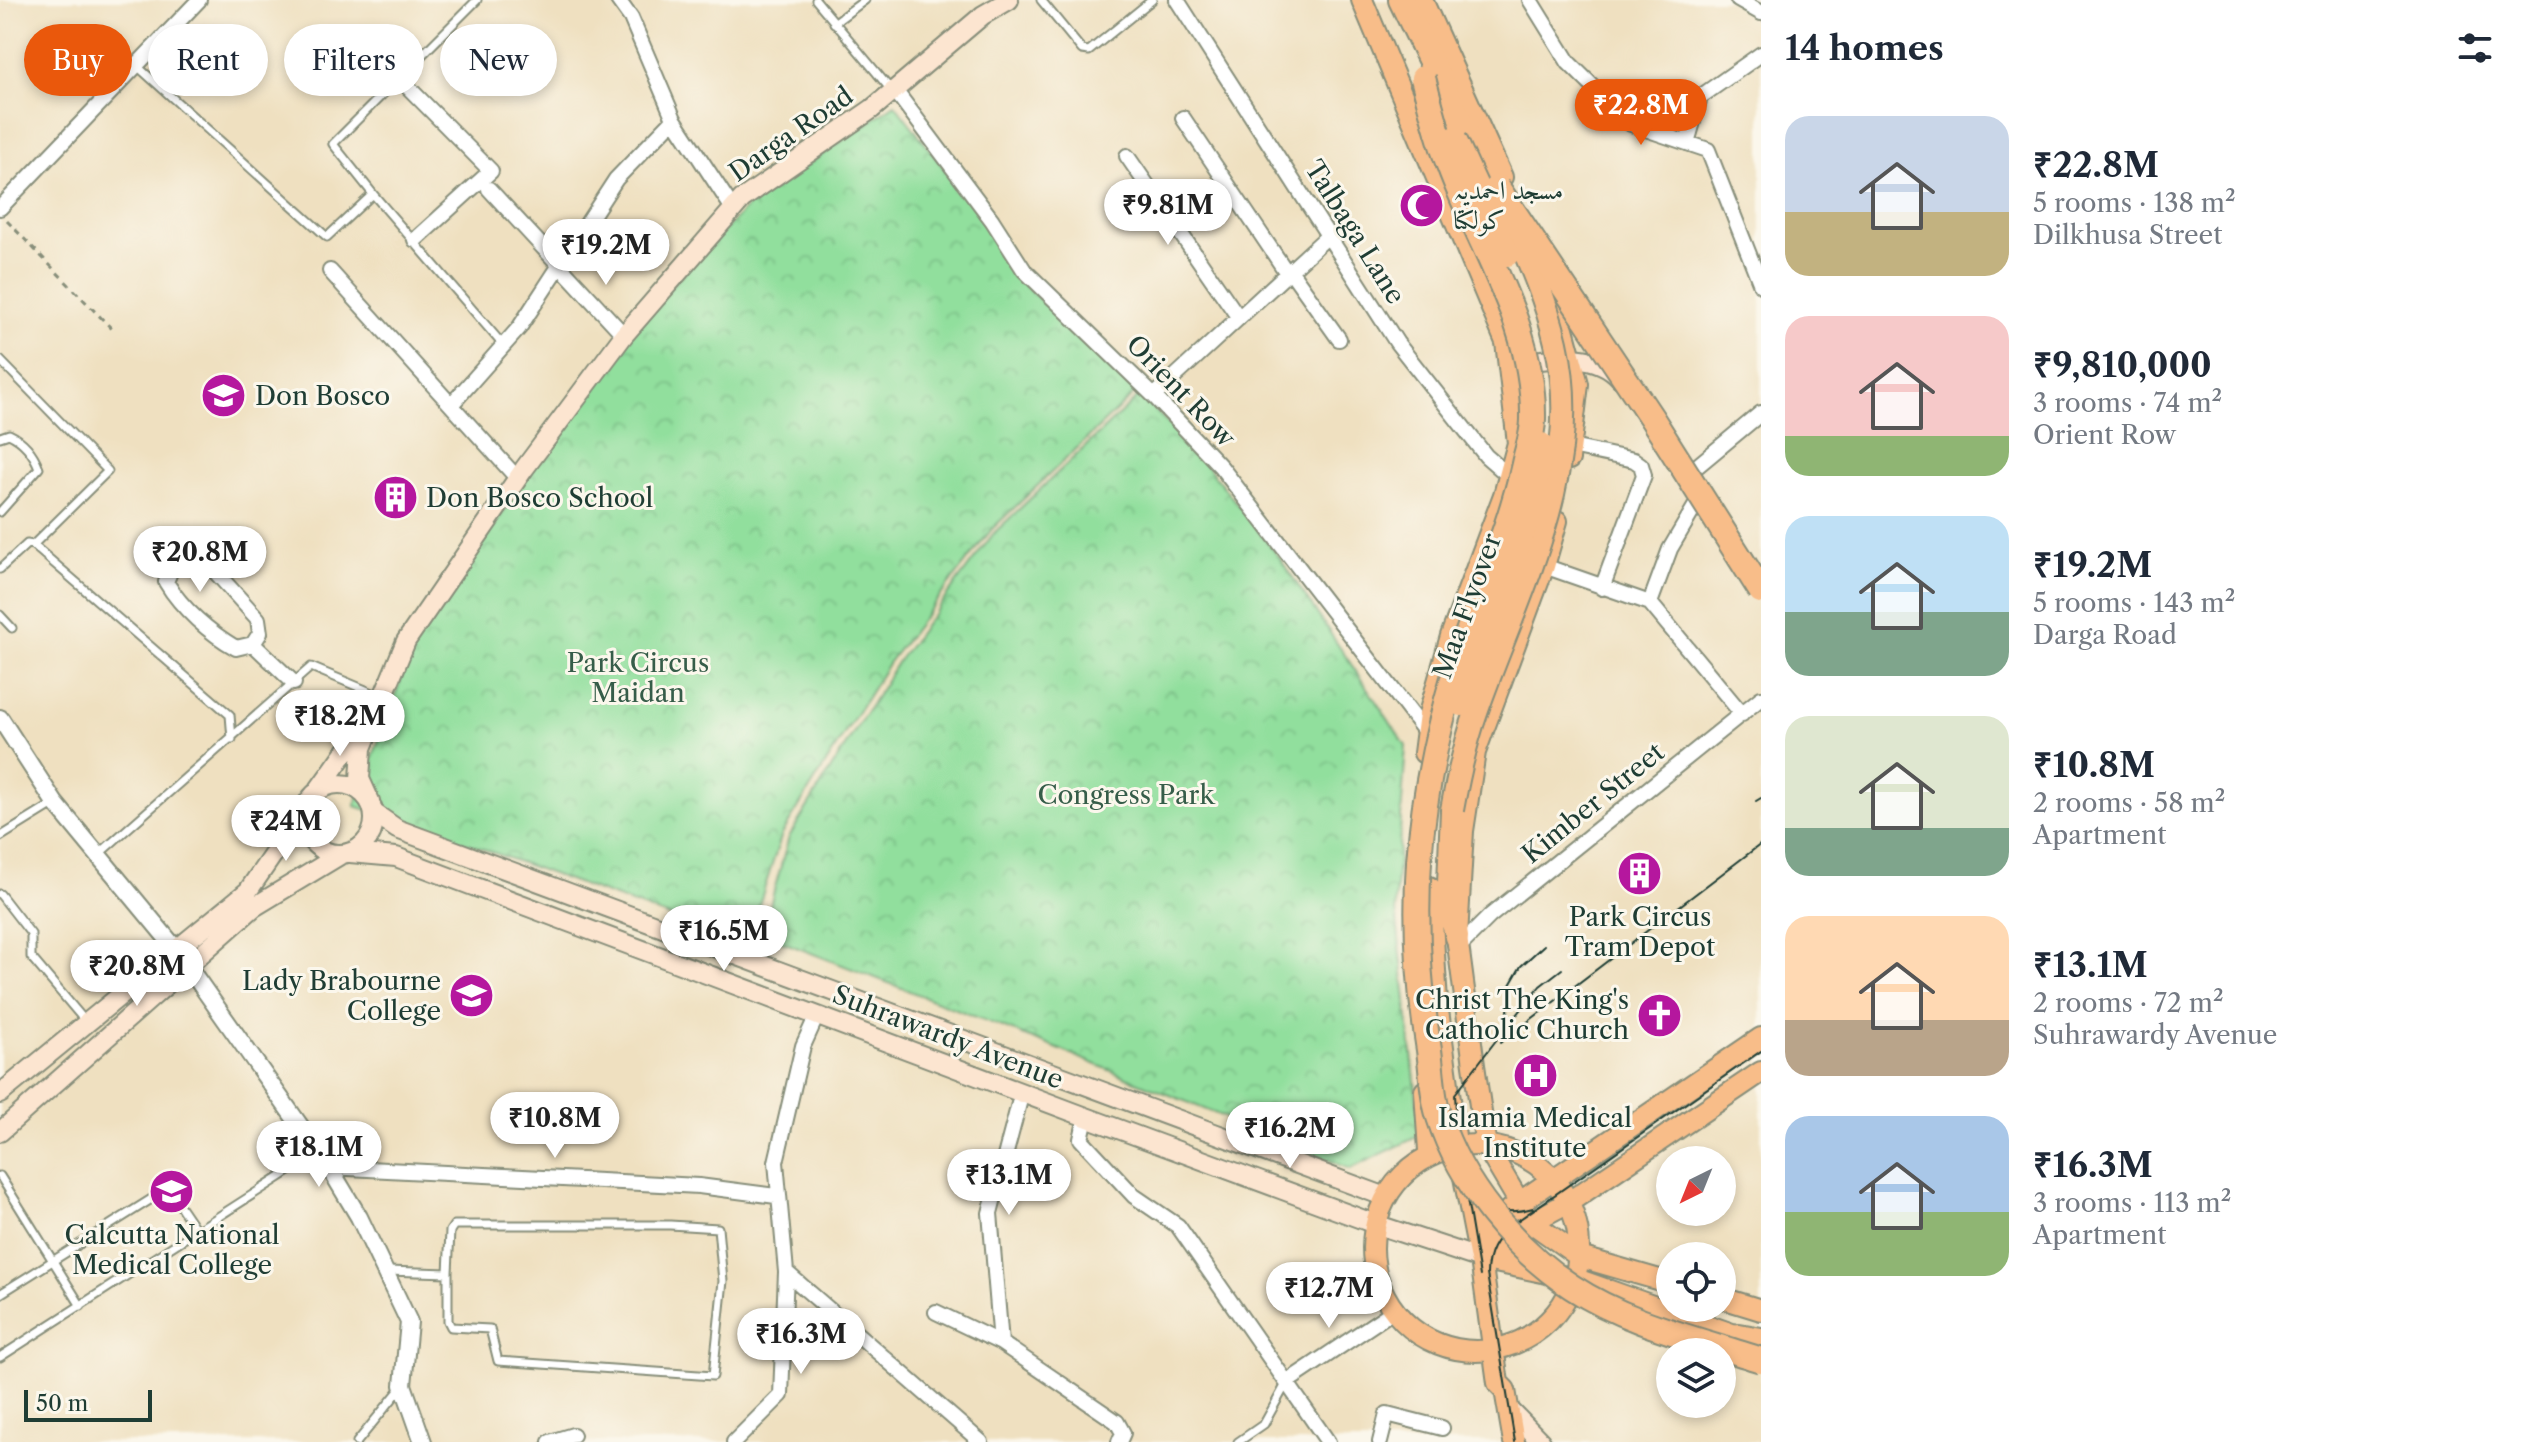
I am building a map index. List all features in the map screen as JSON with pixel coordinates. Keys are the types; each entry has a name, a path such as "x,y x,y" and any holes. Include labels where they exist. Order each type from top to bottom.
{"highway":[{"name":"Maa Flyover","path":"1384,0 1470,171 1524,295 1544,393 1538,481 1533,502 1454,725 1436,803 1428,876 1430,938 1446,1095 1456,1147 1486,1259"},
{"name":"Maa Flyover","path":"1418,0 1465,131 1497,187 1543,296 1557,345 1563,425 1559,468 1548,514 1476,713 1457,784 1449,844 1448,907 1457,942"},
{"path":"1423,78 1449,165 1523,335 1533,421 1517,496 1466,637 1435,738 1424,795 1415,888 1421,999 1438,1115 1454,1152 1492,1211 1536,1258 1561,1279 1628,1316 1761,1360"},
{"path":"1497,187 1644,406 1761,591"}],"main road":[{"name":"Darga Road","path":"372,807 360,779 360,766 378,704 406,641 518,479 624,335 733,209 893,90 983,15 1009,0"},
{"name":"Maa Flyover","path":"1362,0 1506,342 1518,443 1451,636 1427,734 1409,881 1429,1151"},
{"path":"1418,0 1546,273 1578,384 1562,503 1544,566 1475,752 1463,831 1457,942 1486,1146 1517,1204 1531,1222 1580,1257 1656,1279"},
{"path":"1511,364 1572,357 1611,367 1639,399 1761,575"},
{"name":"Darga Road","path":"319,789 378,704"},
{"path":"0,1094 248,891 319,789 343,783 362,791 372,807 371,836 254,907 0,1132"},
{"name":"Suhrawardy Avenue","path":"372,807 397,829 1386,1197"},
{"path":"305,808 303,816 309,837 328,853 345,854"},
{"name":"Suhrawardy Avenue","path":"345,854 396,857 1375,1224 1486,1259"},
{"path":"1541,1442 1498,1383 1500,1349 1486,1259 1490,1228 1517,1204 1761,1038"},
{"path":"1486,1259 1531,1222 1569,1202 1761,1072"},
{"path":"1486,1146 1519,1154 1553,1179 1569,1202 1578,1229 1580,1257 1576,1279 1561,1308 1543,1328 1500,1349 1467,1352 1439,1345 1414,1331 1393,1311 1376,1269 1373,1254 1375,1224 1386,1197 1404,1173 1429,1151 1486,1146"},
{"path":"1486,1259 1576,1279 1670,1315 1754,1340"},
{"path":"1736,1302 1761,1310"},
{"path":"1507,1399 1514,1442"}],"street":[{"path":"0,208 199,0"},
{"path":"618,0 631,18 674,119 733,209"},
{"name":"Talbaga Lane","path":"1177,0 1330,234 1397,343 1486,456 1509,476"},
{"path":"1530,0 1569,63 1631,124 1708,150 1757,263 1761,285"},
{"path":"1738,0 1761,13"},
{"path":"1687,143 1700,97 1761,54"},
{"name":"Orient Row","path":"893,90 992,220 1024,270 1154,396 1221,467 1427,734"},
{"path":"415,240 491,171 417,96"},
{"path":"1183,118 1288,271 1339,339"},
{"path":"451,405 503,345 616,179 674,119"},
{"path":"1127,156 1239,318"},
{"path":"489,189 624,335"},
{"path":"1154,396 1330,234"},
{"path":"330,271 518,479"},
{"path":"1690,472 1761,413"},
{"path":"1571,447 1634,460 1641,465 1644,475 1602,588"},
{"path":"1650,603 1670,549 1703,492"},
{"path":"198,559 211,567 258,619 260,633 253,644 236,648 216,637 172,592 166,582 172,567 183,560 198,559"},
{"path":"1544,566 1650,603 1742,714"},
{"path":"253,644 294,683"},
{"name":"Kimber Street","path":"1457,942 1761,698"},
{"path":"0,718 55,803 175,948 329,1167 409,1322 403,1385 423,1442"},
{"path":"734,1442 781,1395 786,1272 776,1196 776,1162 803,1046 817,1015"},
{"path":"1001,1343 990,1213 1022,1092"},
{"path":"1086,1117 1081,1139 1134,1196 1178,1226 1328,1442"},
{"path":"329,1167 699,1186 776,1196"},
{"path":"786,1272 981,1442"},
{"path":"1287,1382 1393,1311"},
{"path":"936,1312 1001,1343 1117,1422 1123,1433 1119,1442"},
{"path":"1380,1442 1387,1414 1442,1428"},
{"path":"550,1442 573,1435"}],"lane":[{"path":"424,52 477,0"},
{"path":"816,0 893,90"},
{"path":"834,23 865,0"},
{"path":"1041,0 1082,50 1089,51 1152,0"},
{"path":"136,65 327,237 373,194"},
{"path":"380,96 333,144 503,345"},
{"path":"0,360 108,471 33,545"},
{"path":"0,437 9,434 18,438 34,454 39,468 0,512"},
{"path":"0,569 27,544 33,545 230,715 232,739"},
{"path":"0,615 12,628"},
{"path":"99,854 311,667 378,704"},
{"path":"0,837 55,803"},
{"path":"0,894 31,934 31,957 86,1023"},
{"path":"0,1357 319,1152"},
{"path":"0,1176 81,1306"},
{"path":"0,1294 161,1193 178,1203 197,1231"},
{"path":"454,1225 670,1225 718,1228 723,1281 713,1376 498,1361 490,1329 451,1327 448,1321 448,1273 450,1231 454,1225"},
{"path":"384,1271 448,1273"},
{"path":"1238,1442 1264,1424 1287,1382"},
{"path":"357,1442 403,1385"}],"path":[{"path":"1,215 113,330"}],"green space":[{"name":"Park Circus Maidan","path":"895,104 983,219 1015,276 1136,392 992,529 889,662 782,834 746,945 478,847 355,806 416,638 630,328 748,206"},
{"name":"Congress Park","path":"1140,395 1196,452 1279,557 1406,746 1395,902 1421,1135 1350,1169 1051,1046 762,934 789,837 898,661 994,533"}],"tram line":[{"path":"1756,801 1761,798"},
{"path":"1500,1043 1761,844"},
{"path":"1480,1276 1458,1146 1455,1094 1507,1026 1510,985 1521,966 1544,945"},
{"path":"1509,1025 1540,986 1562,969"},
{"path":"1515,1442 1487,1274 1488,1260 1496,1242 1510,1226 1761,1051"},
{"path":"1467,1186 1480,1200 1496,1209 1513,1211 1533,1208"}],"place":[{"name":"مسجد احمدیہ کولکتا","path":"1422,205"},
{"name":"Don Bosco","path":"224,396"},
{"name":"Don Bosco School","path":"395,498"},
{"name":"Park Circus Tram Depot","path":"1640,874"},
{"name":"Lady Brabourne College","path":"472,996"},
{"name":"Christ The King's Catholic Church","path":"1660,1015"},
{"name":"Islamia Medical Institute","path":"1535,1075"},
{"name":"Calcutta National Medical College","path":"172,1192"}]}
